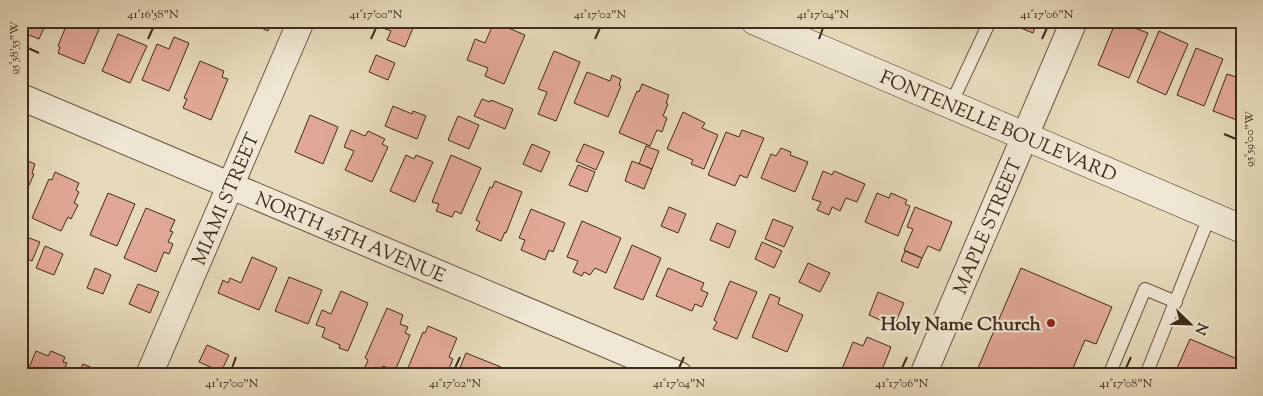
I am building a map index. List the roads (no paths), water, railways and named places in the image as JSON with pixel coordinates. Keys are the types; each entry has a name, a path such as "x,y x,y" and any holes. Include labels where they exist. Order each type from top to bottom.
{"main road":[{"name":"FONTENELLE BOULEVARD","path":"755,21 1242,228"}],"street":[{"name":"MIAMI STREET","path":"149,375 301,21"},
{"name":"MAPLE STREET","path":"923,375 1074,21"},
{"name":"NORTH 45TH AVENUE","path":"21,97 679,375"}],"lane":[{"path":"951,104 990,21"},
{"path":"1146,375 1210,215"},
{"path":"1110,375 1145,289 1176,302"}],"place":[{"name":"Holy Name Church","path":"1051,323"}]}
